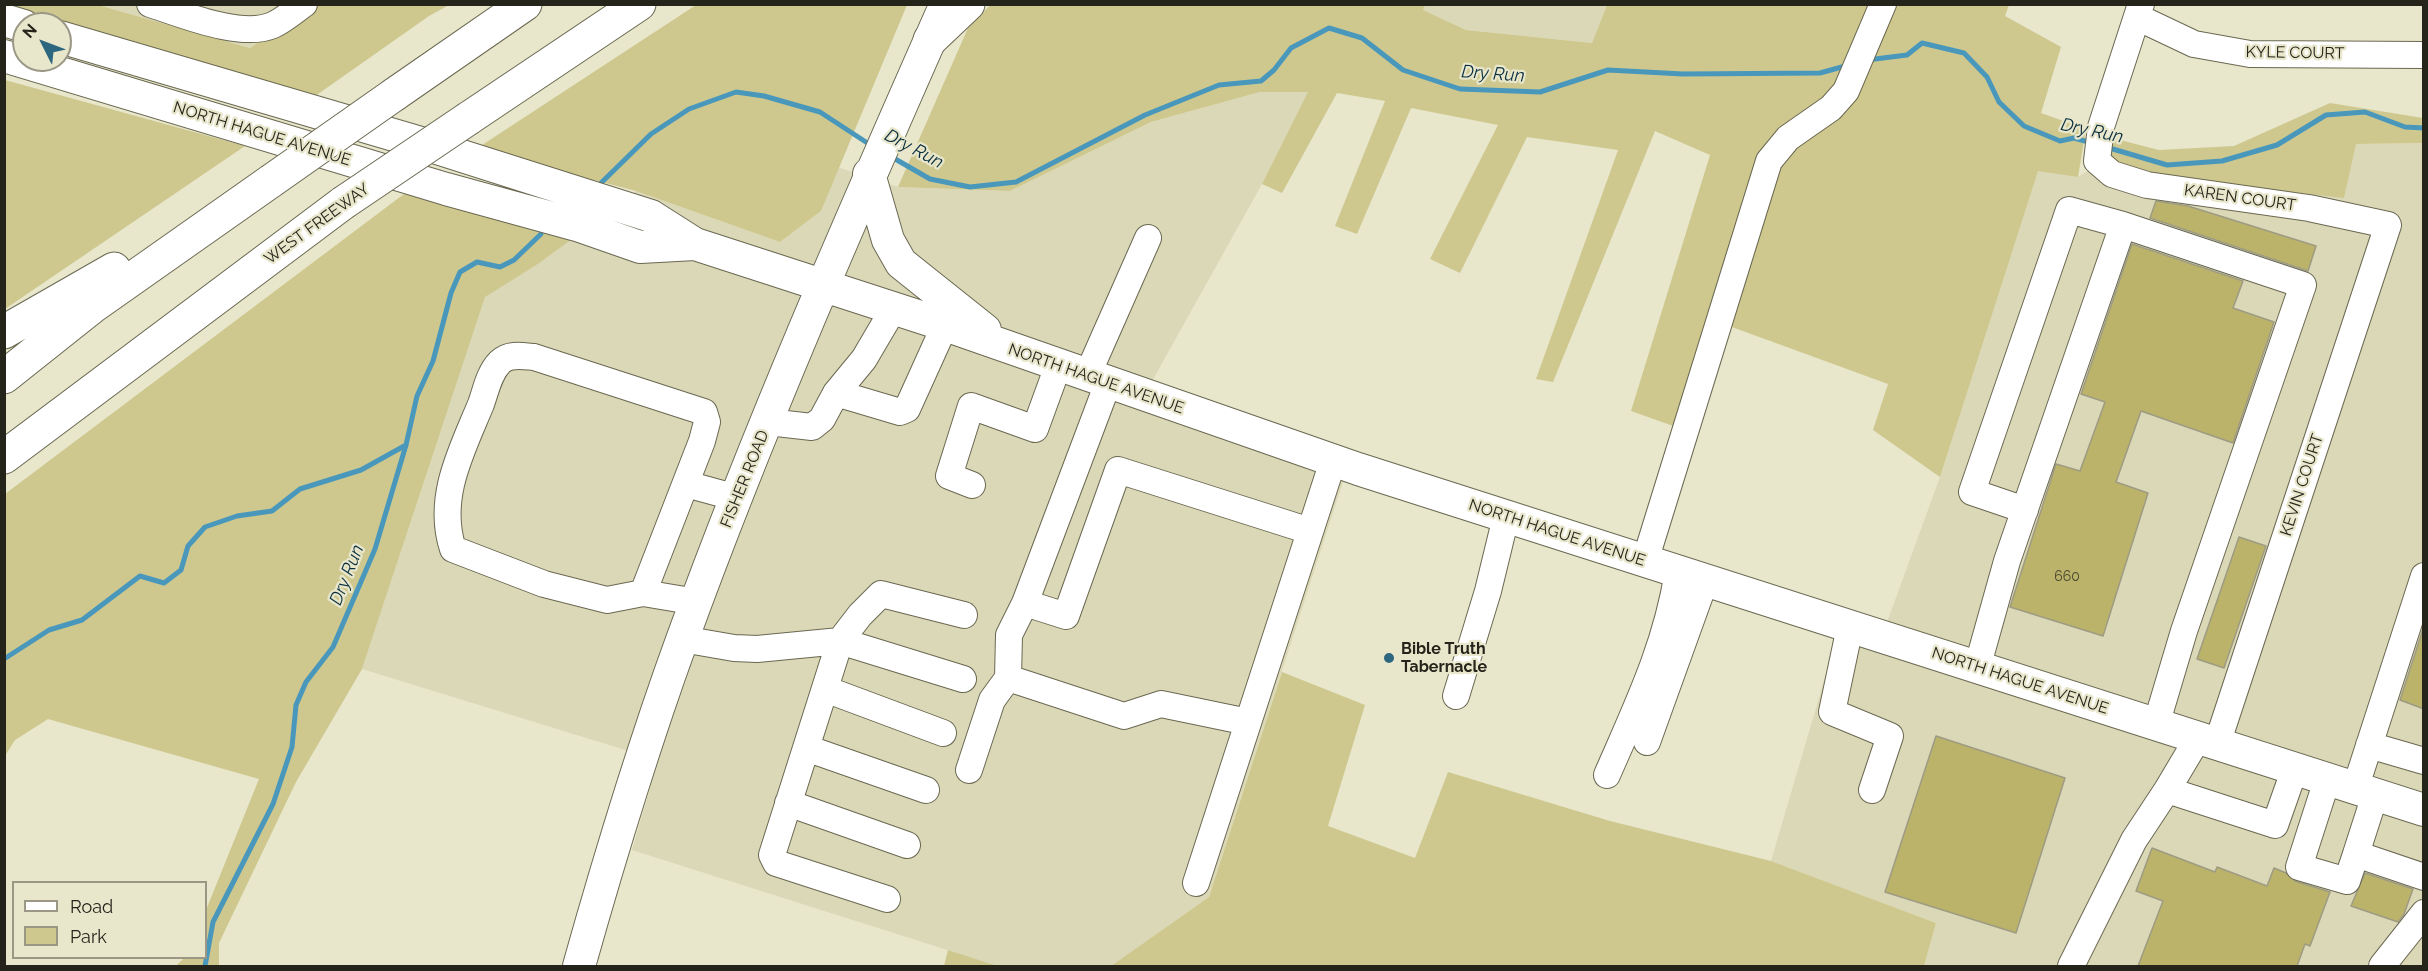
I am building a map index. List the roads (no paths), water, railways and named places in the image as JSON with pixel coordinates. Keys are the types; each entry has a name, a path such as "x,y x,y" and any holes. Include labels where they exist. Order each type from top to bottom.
{"highway":[{"path":"4,376 92,307 525,4"},
{"name":"WEST FREEWAY","path":"4,457 343,203 639,4"},
{"path":"930,40 968,4"},
{"path":"4,332 121,265 200,230"}],"main road":[{"name":"FISHER ROAD","path":"579,966 623,812 682,639 869,174 945,4"},
{"name":"NORTH HAGUE AVENUE","path":"72,41 421,143 640,212 651,216 695,244 945,325 1333,461 2208,741 2294,771 2424,810"},
{"name":"NORTH HAGUE AVENUE","path":"4,56 435,186 577,225 640,247 695,244"},
{"path":"869,174 888,240 901,263 1009,349"}],"street":[{"path":"150,4 219,25 256,29 272,25 304,4"},
{"path":"1645,561 1769,161 1788,138 1831,108 1846,91 1883,4"},
{"name":"KYLE COURT","path":"2139,10 2194,44 2250,54 2424,55"},
{"name":"KAREN COURT","path":"2139,10 2101,127 2097,161 2112,174 2147,185 2309,208 2388,225"},
{"path":"2025,510 1972,492 2069,210 2123,225 2303,285 2188,620 2156,725"},
{"path":"1977,668 2025,510 2123,225"},
{"name":"KEVIN COURT","path":"2071,966 2134,840 2167,790 2208,741 2388,225"},
{"path":"972,485 949,476 971,406 1035,429 1084,375 1148,238"},
{"path":"768,422 812,426 822,419 837,393 864,359 894,308"},
{"path":"837,393 900,412 907,409 945,325"},
{"path":"643,593 702,441 707,422 704,412 534,357 514,355 500,361 491,375 456,463 446,512 453,549 544,584 607,600 643,593 697,602"},
{"path":"969,770 992,700 1008,678 1009,635 1025,603 1079,457 1084,375"},
{"path":"1079,457 1310,531"},
{"path":"1196,883 1333,461"},
{"path":"1025,603 1066,616 1118,470"},
{"path":"686,484 737,498"},
{"path":"1456,696 1488,591 1506,517"},
{"path":"1647,742 1691,576"},
{"path":"1607,775 1657,661 1672,608 1691,576"},
{"path":"2353,788 2356,854 2347,881 2299,867 2353,788 2424,576"},
{"path":"887,899 776,863 772,855 840,641 860,615 881,594 964,615"},
{"path":"1850,627 1832,712 1890,736 1872,790"},
{"path":"682,639 734,648 757,649 840,641 963,679"},
{"path":"1008,678 1124,716 1161,704 1248,722"},
{"path":"825,690 943,733"},
{"path":"2369,745 2424,761"},
{"path":"806,748 926,790"},
{"path":"2167,790 2276,825 2294,771"},
{"path":"789,803 907,845"},
{"path":"2356,854 2424,877"},
{"path":"2382,966 2424,913"}],"waterway":[{"name":"Dry Run","path":"890,156 930,179 970,187 1016,182 1145,115 1219,85 1261,81 1274,70 1291,48 1329,28 1362,38 1403,70 1460,89 1540,92 1608,70 1683,74 1820,73 1849,65"},
{"name":"Dry Run","path":"1867,60 1907,55 1922,43 1964,53 1987,77 1999,102 2024,126 2060,141 2074,138 2092,143"},
{"name":"Dry Run","path":"601,183 651,134 689,109 736,92 764,96 820,112 872,146"},
{"name":"Dry Run","path":"2106,147 2167,165 2222,161 2277,145 2326,115 2365,112 2405,127 2424,128"},
{"name":"Dry Run","path":"207,955 213,922 273,804 292,747 296,705 306,682 333,647 375,549 406,445 417,396 433,361 451,293 460,272 477,262 500,267 514,260 541,234"},
{"path":"4,659 49,630 82,620 140,576 164,583 181,570 188,546 205,527 237,516 272,511 300,489 361,470 406,445"},
{"name":"Dry Run","path":"205,966 206,959"}],"place":[{"name":"Bible Truth Tabernacle","path":"1389,658"}]}
